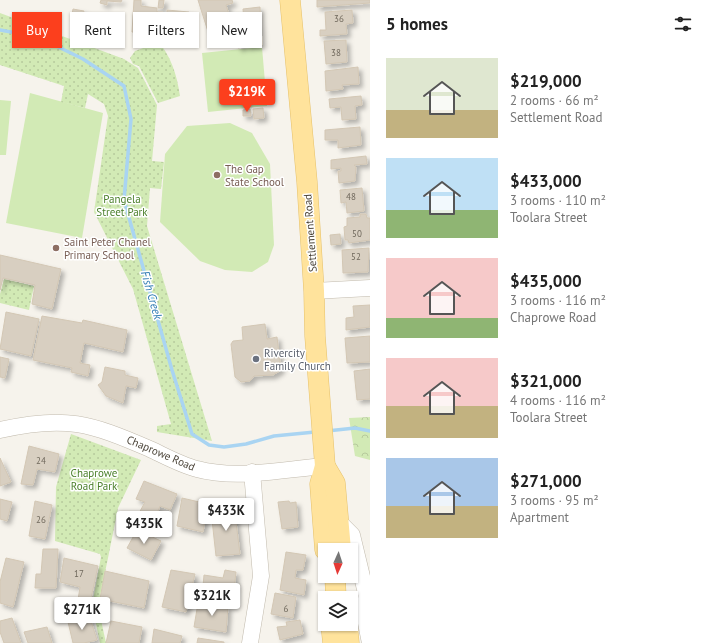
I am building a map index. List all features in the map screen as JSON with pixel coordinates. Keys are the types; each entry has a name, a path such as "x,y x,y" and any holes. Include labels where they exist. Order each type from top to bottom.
{"main road":[{"name":"Settlement Road","path":"290,0 307,182 314,292 315,336 325,466 320,484 324,543"},
{"name":"Settlement Road","path":"325,466 335,483 340,543"},
{"path":"332,543 331,533 334,525 338,521"},
{"path":"338,631 349,643"}],"street":[{"path":"314,292 370,288"},
{"name":"Chaprowe Road","path":"0,430 47,421 80,423 106,430 197,469 224,473 325,466"},
{"path":"250,643 261,576 252,472"},
{"path":"338,521 352,535 370,610"},
{"path":"366,594 364,613 370,643"}],"green space":[{"name":"Pangela Street Park","path":"0,13 12,17 12,48 62,48 62,36 70,39 70,48 94,48 124,59 138,68 157,105 152,161 164,162 161,189 150,188 147,226 212,441 157,432 157,426 171,424 133,289 94,212 108,116 104,104 88,94 85,108 61,102 64,86 0,65"},
{"path":"262,47 267,106 208,112 202,53"},
{"path":"143,48 163,48 175,73 180,96 158,103 139,66 133,64 130,58 135,51"},
{"path":"30,93 103,113 82,238 6,223"},
{"path":"0,100 11,101 6,155 0,155"},
{"path":"230,123 252,133 270,164 274,245 268,262 252,272 225,270 200,261 160,222 165,154 187,126"},
{"path":"4,279 34,286 29,310 0,303 0,294"},
{"path":"370,417 370,460 355,456 349,418"},
{"name":"Chaprowe Road Park","path":"71,434 141,460 118,508 98,606 106,643 100,643 92,605 101,557 100,554 55,541 56,487"}],"building":[{"path":"101,0 122,0 121,2 107,1 107,5 100,3"},
{"path":"134,0 141,0 141,6 157,8 157,12 133,12"},
{"path":"159,0 164,0 163,8 158,8"},
{"path":"198,0 232,0 233,3 226,5 228,12 207,12 207,28"},
{"path":"317,0 370,0 370,3 317,7"},
{"path":"260,7 260,12 243,12 243,9"},
{"path":"73,9 84,11 84,12 72,12"},
{"path":"167,10 189,12 167,12"},
{"path":"352,10 353,23 346,24 347,34 320,36 320,30 326,30 325,12"},
{"path":"346,40 347,62 326,64 324,41"},
{"path":"358,67 359,84 342,85 343,89 326,91 325,71"},
{"path":"361,96 362,105 355,106 356,119 342,120 341,107 330,108 329,99"},
{"path":"263,108 264,118 254,119 253,109"},
{"path":"250,109 251,116 243,116 243,110"},
{"path":"360,127 361,145 338,148 338,140 325,140 325,130"},
{"path":"366,156 367,164 354,165 356,167 355,181 339,183 338,171 341,171 341,168 331,169 331,160"},
{"path":"362,188 364,211 347,213 346,202 341,203 340,190"},
{"path":"360,214 366,214 367,218 370,218 370,240 349,243 348,240 345,240 344,227 347,226 347,218 360,217"},
{"path":"340,234 341,244 331,245 330,235"},
{"path":"369,248 368,272 343,273 342,250"},
{"path":"0,255 61,269 52,309 32,304 35,285 3,278 0,290"},
{"path":"370,305 370,327 346,330 346,318 354,317 353,306"},
{"path":"6,312 39,319 31,356 0,349"},
{"path":"42,316 82,323 83,320 127,330 123,352 84,343 80,363 90,365 88,376 71,372 72,368 33,360"},
{"name":"Rivercity Family Church","path":"265,324 267,339 277,337 281,370 273,375 254,376 250,381 241,382 235,377 231,344 233,341 243,340 242,327"},
{"path":"370,336 370,362 347,363 345,338"},
{"path":"0,357 9,359 5,378 0,377"},
{"path":"105,367 125,371 125,375 138,378 136,388 126,386 123,403 106,396 98,385 102,382"},
{"path":"370,369 370,399 357,400 354,371"},
{"path":"29,446 59,454 55,472 37,469 33,485 21,484"},
{"path":"0,458 11,482 0,486"},
{"path":"144,481 177,494 170,510 160,506 154,522 138,515 145,502 136,499"},
{"path":"182,498 208,504 203,532 177,526"},
{"path":"0,499 12,502 7,521 0,519"},
{"path":"35,501 52,505 45,539 29,536"},
{"path":"289,501 290,503 296,502 298,527 282,529 278,502"},
{"path":"234,506 240,554 216,556 212,520 218,520 216,508"},
{"path":"137,530 161,541 151,560 127,548"},
{"path":"43,549 58,549 56,588 35,588 36,574 41,574"},
{"path":"286,552 306,555 303,570 296,570 295,578 306,580 304,595 280,590"},
{"path":"6,558 24,562 13,607 0,603 0,582"},
{"path":"64,558 98,566 90,603 78,600 80,587 60,582"},
{"path":"171,570 195,574 186,612 162,607"},
{"path":"225,570 236,572 233,599 202,596 204,575 223,578"},
{"path":"105,571 149,581 144,608 100,599"},
{"path":"275,593 296,597 293,618 271,614"},
{"path":"198,603 228,607 226,632 194,627"},
{"path":"12,618 21,643 4,643 0,632 0,621"},
{"path":"90,618 97,640 84,643 73,643 68,622"},
{"path":"300,620 303,634 280,640 277,627 287,626 286,622"},
{"path":"111,621 142,627 139,643 106,643"},
{"path":"47,627 52,643 28,643 24,632"},
{"path":"154,629 182,636 180,643 152,643"},
{"path":"198,638 224,642 224,643 197,643"}],"waterway":[{"name":"Fish Creek","path":"0,30 38,37 83,59 124,86 131,119 124,200 172,370 192,434 209,445 224,447 246,444 274,436 315,432"},
{"name":"Fish Creek","path":"327,431 355,428 370,431"}],"place":[{"name":"The Gap State School","path":"217,175"},
{"name":"Saint Peter Chanel Primary School","path":"56,248"},
{"name":"Rivercity Family Church","path":"256,359"}]}
